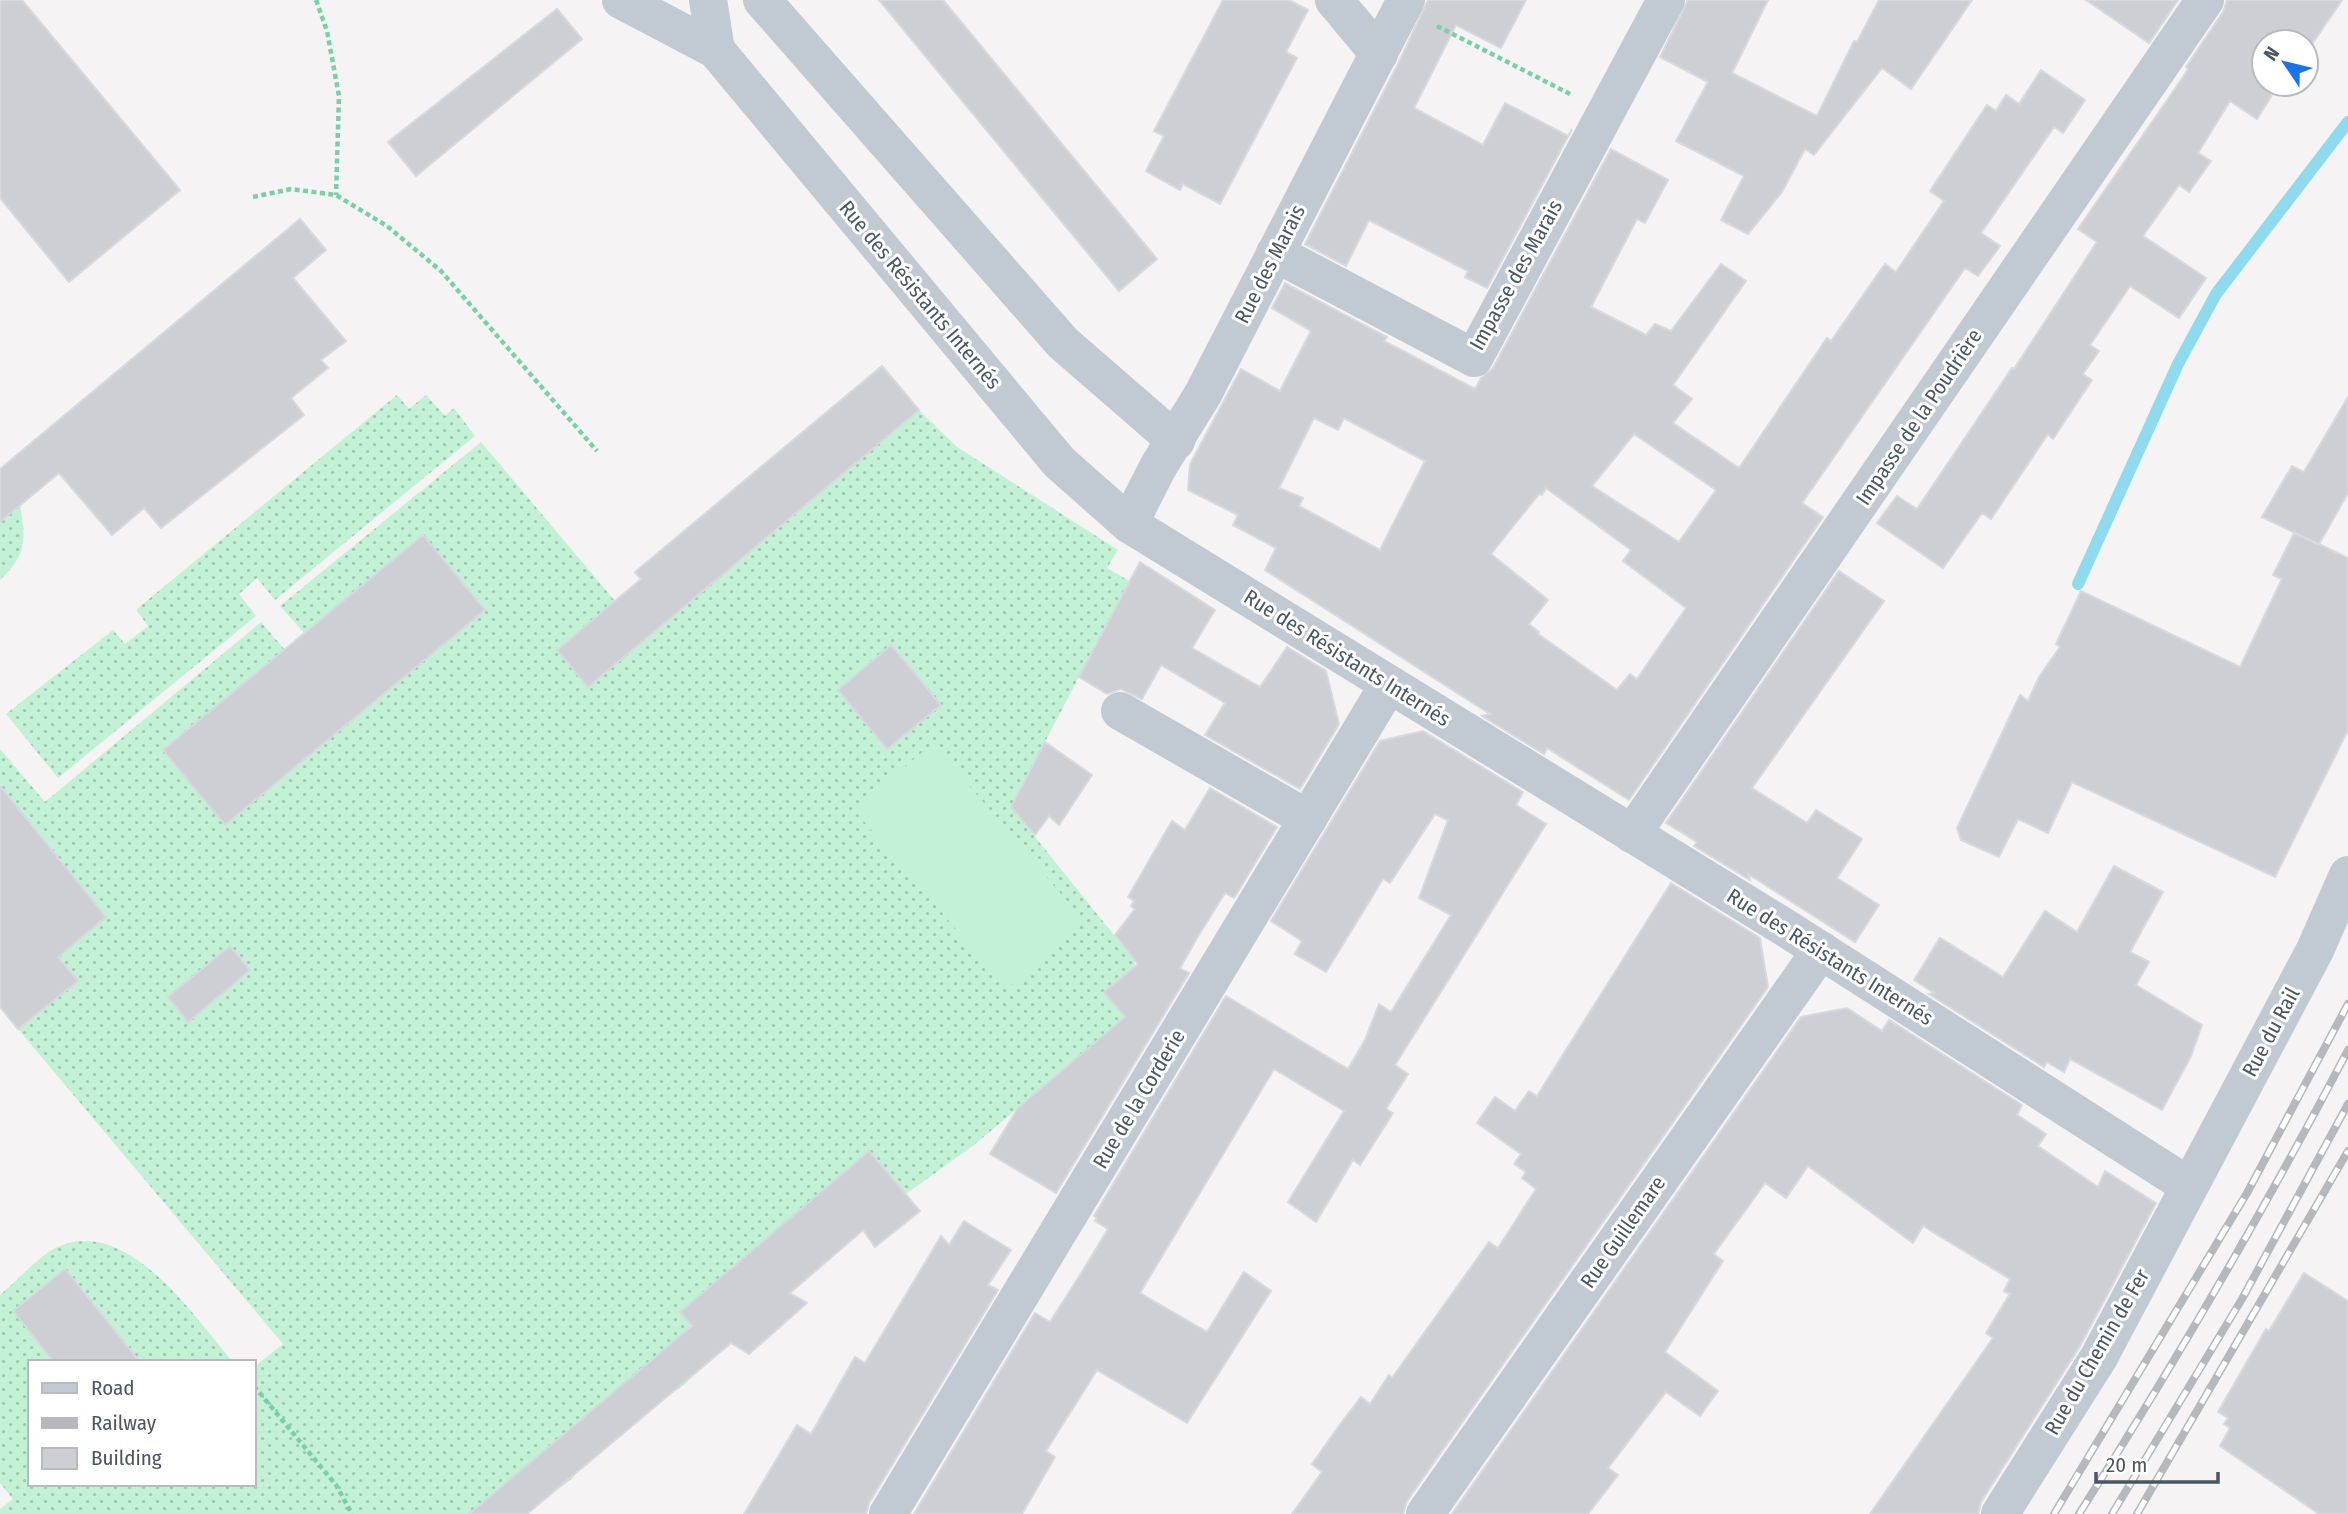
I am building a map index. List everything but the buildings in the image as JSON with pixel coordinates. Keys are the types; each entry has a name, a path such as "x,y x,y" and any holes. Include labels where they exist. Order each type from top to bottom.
{"street":[{"name":"Rue des Résistants Internés","path":"621,0 716,50 1059,462 1129,524 1821,950 2189,1186"},
{"path":"708,0 716,50"},
{"path":"762,0 1063,343 1176,441"},
{"path":"1334,0 1379,54"},
{"name":"Impasse des Marais","path":"1275,254 1474,358 1666,0"},
{"name":"Impasse de la Poudrière","path":"1633,834 2205,0"},
{"name":"Rue des Marais","path":"1129,524 1275,254 1404,4"},
{"name":"Rue de la Corderie","path":"888,1514 1389,684"},
{"path":"1120,711 1308,818"},
{"name":"Rue du Rail","path":"2189,1186 2315,950 2348,875"},
{"name":"Rue Guillemare","path":"1425,1514 1821,950"},
{"name":"Rue du Chemin de Fer","path":"2000,1514 2099,1357 2189,1186"}],"path":[{"path":"316,0 327,31 339,96 336,195"},
{"path":"1404,4 1606,113"},
{"path":"253,197 291,189 336,195 387,226 440,271 597,451"},
{"path":"256,1388 336,1485 352,1514"}],"green space":[{"path":"397,395 409,409 426,395 445,416 454,408 475,436 275,600 257,578 239,594 256,616 58,778 6,714 113,630 125,644 148,626 137,611 138,608"},
{"path":"919,410 957,447 1118,550 1107,568 1129,581 1011,807 1134,960 1135,966 1104,991 1126,1017 974,1145 906,1194 869,1151 680,1312 717,1355 678,1390 652,1360 549,1447 574,1477 543,1501 518,1472 469,1514 0,1514 0,1509 13,1499 0,1483 0,1295 50,1251 83,1241 109,1245 134,1257 179,1297 231,1360 28,1360 28,1486 256,1486 256,1365 283,1344 18,1029 77,981 58,957 106,917 0,786 0,749 45,802 261,622 284,649 163,750 225,824 423,535 304,633 280,606 481,442 615,601 557,650 588,687","holes":["230,946 250,970 188,1021 168,997"]},
{"path":"20,505 23,537 20,554 0,580 0,522"},
{"path":"933,743 1085,922 1007,989 854,810"}],"waterway":[{"path":"2078,584 2178,364 2216,294 2348,122"}],"railway":[{"path":"2054,1514 2247,1193 2348,1004"},
{"path":"2079,1514 2218,1285 2348,1050"},
{"path":"2112,1514 2242,1299 2348,1104"},
{"path":"2137,1514 2348,1151"}]}
